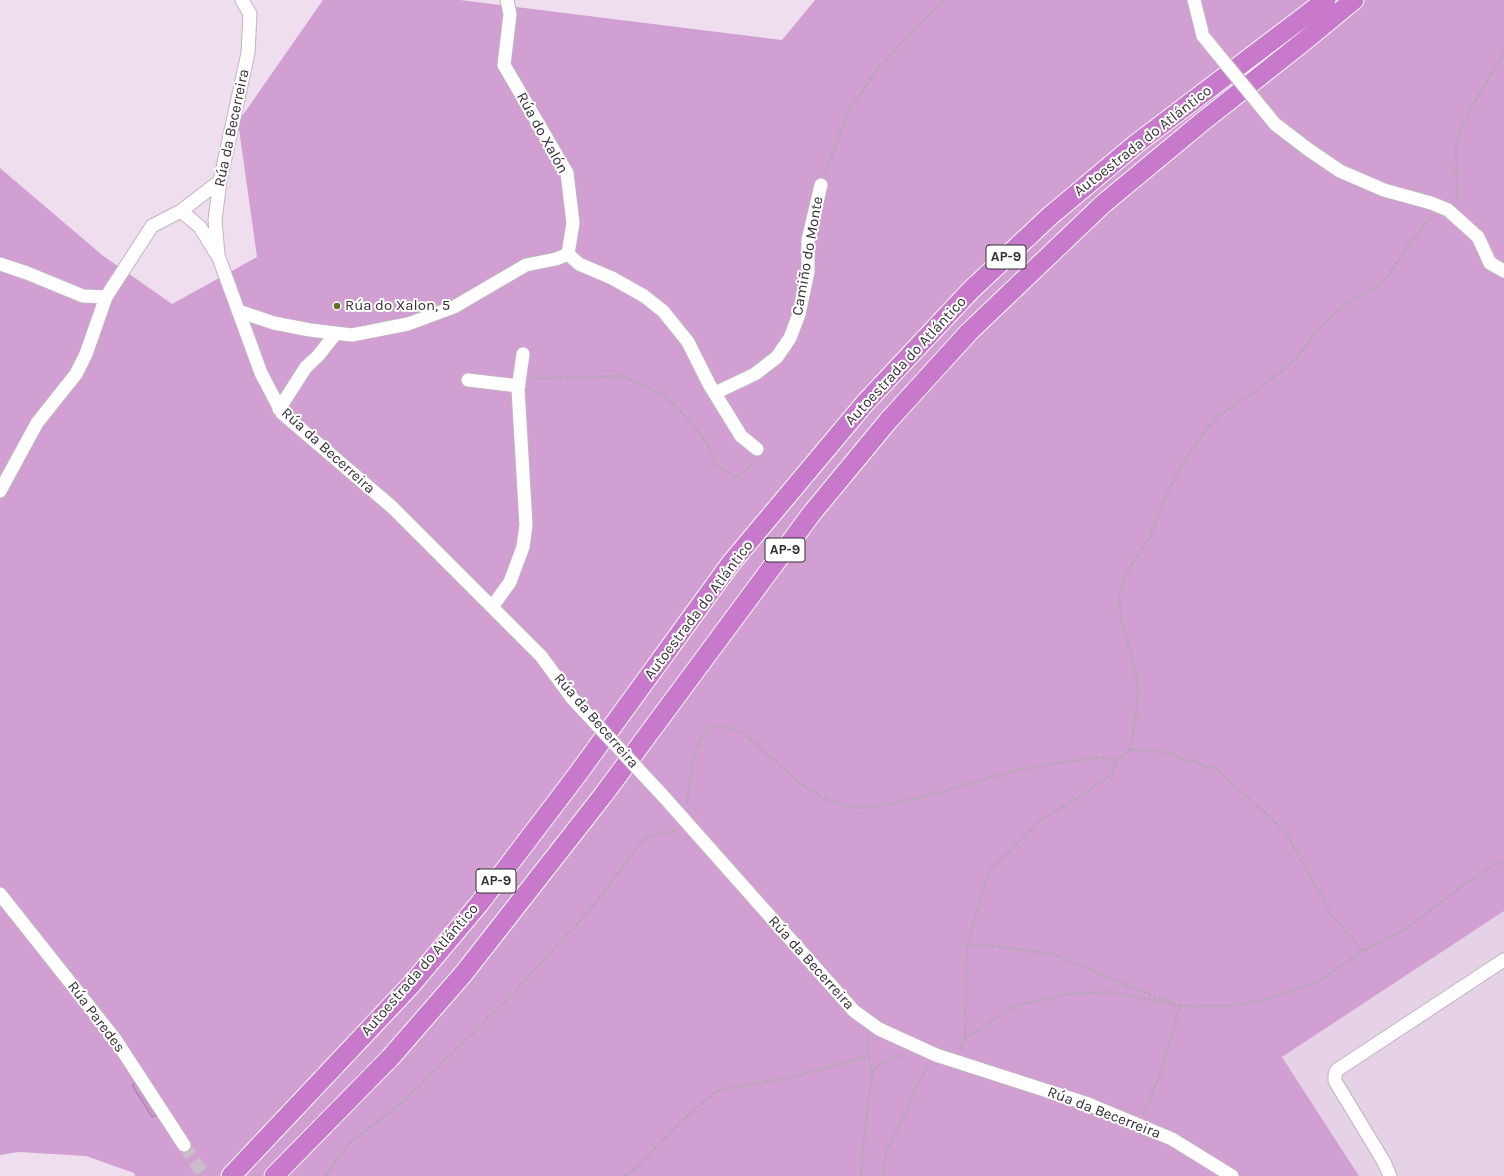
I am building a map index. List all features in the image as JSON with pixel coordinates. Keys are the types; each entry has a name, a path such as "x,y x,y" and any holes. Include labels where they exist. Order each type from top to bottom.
{"highway":[{"name":"Autoestrada do Atlántico","path":"232,1176 411,985 474,910 577,775 732,563 864,403 971,290 1050,216 1136,144 1326,0"},
{"name":"Autoestrada do Atlántico","path":"278,1173 390,1058 464,973 604,794 812,513 888,421 964,338 1103,204 1354,0"}],"street":[{"name":"Rúa da Becerreira","path":"218,258 215,220 220,181 248,53 250,14 242,0"},
{"name":"Rúa do Xalón","path":"507,0 510,14 504,65 567,173 573,223 568,254"},
{"path":"1194,0 1204,36 1275,124 1340,171 1384,190 1448,210 1478,237 1490,263 1504,271"},
{"path":"0,490 37,423 76,374 86,354 106,297 152,226 181,211 220,181"},
{"name":"Camiño do Monte","path":"715,392 755,374 777,357 790,338 799,314 808,272 808,240 821,185"},
{"name":"Rúa da Becerreira","path":"181,211 200,227 218,258 261,374 282,413 392,507 541,656 572,698 665,798 687,825 854,1011 878,1029 936,1055 1088,1104 1172,1139 1232,1176"},
{"path":"238,311 274,323 310,330 352,335 408,324 454,307 526,265 556,259 568,254 579,264 612,278 644,296 663,311 688,342 741,436 757,449"},
{"path":"0,264 27,273 83,296 106,297"},
{"path":"279,409 306,367 318,356 336,333"},
{"path":"492,607 510,582 523,547 526,525 520,383 523,354"},
{"path":"468,380 520,383"},
{"name":"Rúa Paredes","path":"0,894 115,1039 184,1145"},
{"path":"1390,1176 1335,1081 1337,1070 1504,960"}],"path":[{"name":"Camiño do Monte","path":"821,185 849,110 877,70 924,19 946,0"},
{"path":"1459,219 1456,142 1466,119 1504,52"},
{"path":"1130,750 1138,693 1136,671 1121,620 1119,596 1125,575 1150,536 1166,498 1190,451 1214,420 1237,402 1257,390 1296,359 1316,332 1335,312 1384,281 1411,242 1439,206"},
{"path":"520,383 622,376 664,394 686,417 708,445 716,464 735,478 746,471 757,457 757,449"},
{"path":"326,1176 334,1163 353,1140 403,1102 521,985 589,911 640,844 650,836 687,825 692,763 700,740 709,728 725,726 742,732 806,787 830,801 855,808 881,806 944,791 1017,770 1096,757 1116,761"},
{"path":"954,1061 965,1039 968,945 988,871 1043,818 1078,798 1112,774 1116,761 1130,750 1160,751 1216,769 1285,831 1332,916 1363,951"},
{"path":"965,1039 1015,1006 1067,994 1111,992 1180,1006 1241,1005 1264,1000 1318,982 1363,951 1410,926 1462,886 1496,864 1504,862"},
{"path":"968,945 985,945 1053,954 1180,1006"},
{"path":"1139,1125 1160,1075 1180,1006"},
{"path":"862,1176 862,1154 872,1074 868,1056 866,1020"},
{"path":"872,1074 882,1062 922,1049"},
{"path":"884,1176 886,1152 924,1073 936,1055"},
{"path":"625,1176 640,1164 676,1126 720,1090 792,1077 868,1056"}],"shaded area":[{"path":"323,0 460,0 782,40 815,0 1504,0 1504,911 1282,1057 1359,1176 135,1176 134,1173 86,1156 18,1152 0,1155 0,168 102,255 172,304 257,257 238,122"},
{"path":"1504,911 1504,1176 1359,1176 1282,1057"},
{"path":"139,1081 159,1113 152,1117 132,1085"}],"tunnel":[{"path":"184,1145 204,1176"}],"place":[{"name":"Rúa do Xalon, 5","path":"337,306"}]}
